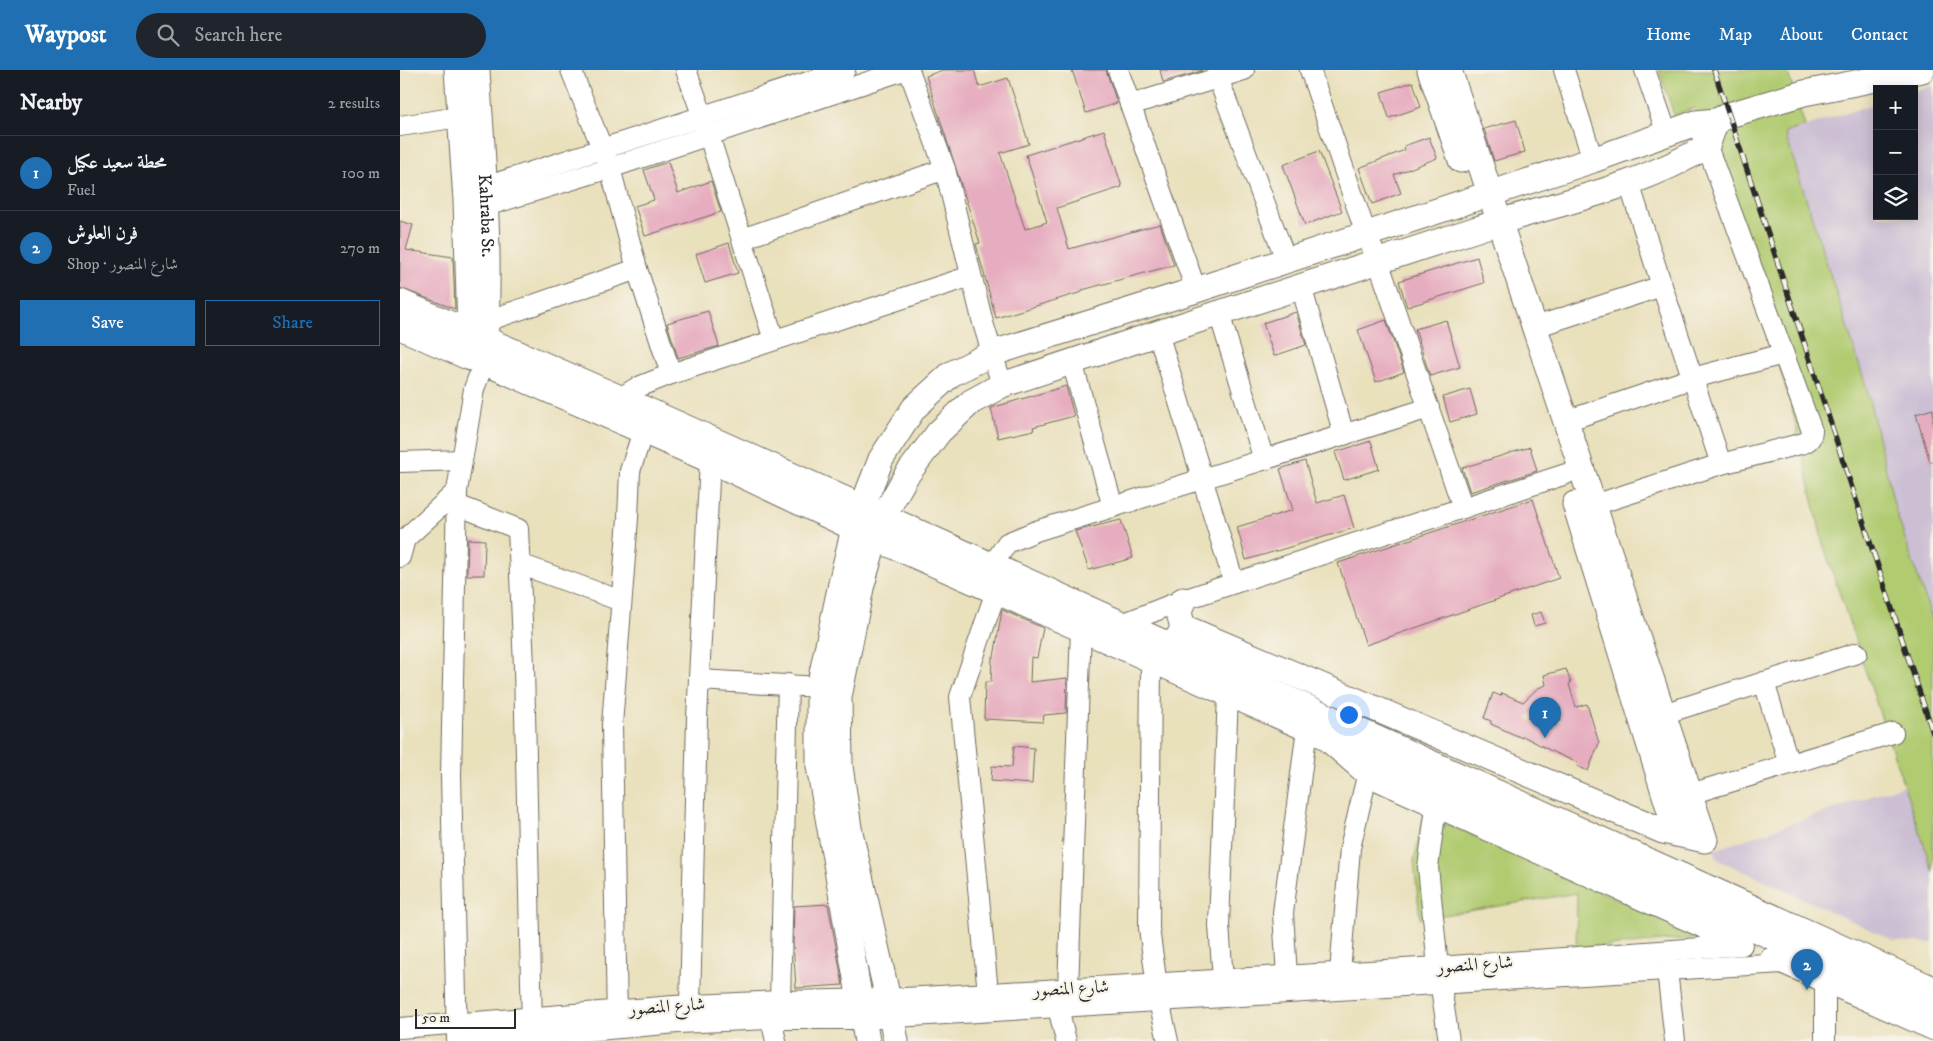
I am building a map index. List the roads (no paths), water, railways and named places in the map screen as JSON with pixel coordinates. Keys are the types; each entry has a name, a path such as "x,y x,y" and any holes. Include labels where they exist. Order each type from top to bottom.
{"main road":[{"name":"Kahraba St.","path":"457,70 459,117 475,199"},
{"name":"Kahraba St.","path":"476,70 475,199 479,342"},
{"path":"1430,70 1482,197 1491,224 1677,834"},
{"path":"1449,70 1482,197"},
{"path":"892,1019 849,828 840,766 839,697 861,588 869,522 881,459 914,408 951,374 993,353 1196,290 1728,115 1804,93 1920,70"},
{"path":"863,1020 819,766 819,687 869,522 938,432 971,402 1002,385 1491,224 1629,183 1686,159 1708,146 1706,122"},
{"path":"400,302 479,342 643,431 710,460 869,522 992,566 1122,624 1178,638 1654,827 1705,840 1535,327 1491,224"},
{"path":"400,326 479,342 620,398 869,522 996,591 1933,1009"},
{"path":"1178,638 1179,613 1183,600"},
{"path":"1178,638 1367,755 1933,990"}],"street":[{"path":"572,70 579,94 610,168 637,270 671,374"},
{"path":"686,70 706,126 774,340"},
{"path":"475,199 610,168 706,126 793,79 845,70"},
{"path":"475,199 602,148 706,126 904,70"},
{"path":"909,70 945,169 971,276 1002,385"},
{"path":"1118,70 1196,290"},
{"path":"1130,105 1244,70"},
{"path":"1310,70 1463,508"},
{"path":"1564,70 1593,160"},
{"path":"1645,70 1667,134"},
{"path":"1218,78 1286,260"},
{"path":"400,126 459,117"},
{"path":"1594,505 1721,464 1809,441 1812,431 1708,146"},
{"path":"742,239 945,169"},
{"path":"1629,183 1721,464"},
{"path":"456,1033 450,774 457,498 474,389 479,342 637,270"},
{"path":"620,398 636,388 671,374 971,276"},
{"path":"1302,286 1344,435"},
{"path":"1535,327 1662,286"},
{"path":"1219,313 1264,460"},
{"path":"1158,333 1234,583"},
{"path":"1566,421 1693,378 1783,354"},
{"path":"1072,362 1112,508"},
{"path":"992,566 1007,543 1036,531 1429,408"},
{"path":"616,1019 612,725 630,472 643,431"},
{"path":"400,462 462,460"},
{"path":"680,1019 710,460"},
{"path":"1122,624 1183,600 1566,474"},
{"path":"400,558 405,539 457,498"},
{"path":"457,498 518,528 528,825 544,1028"},
{"path":"520,564 621,601"},
{"path":"988,994 960,697 996,591"},
{"path":"1068,989 1081,628"},
{"path":"1663,714 1856,654"},
{"path":"1152,660 1149,928 1158,993 1168,1041"},
{"path":"699,680 819,687"},
{"path":"1764,682 1789,764"},
{"path":"776,1041 775,1010 788,684"},
{"path":"1223,980 1219,925 1228,694"},
{"path":"1287,976 1283,913 1311,730"},
{"path":"1690,794 1893,733"},
{"path":"1340,973 1350,848 1367,755 1436,807 1933,1030"},
{"path":"1436,807 1428,867 1439,976 1449,1041"},
{"name":"شارع المنصور","path":"472,1041 544,1028 616,1019 680,1019 775,1010 863,1020 892,1019 1058,1007 1158,993 1223,980 1340,973 1439,976 1742,945"},
{"name":"شارع المنصور","path":"892,1019 988,994 1068,989 1158,993 1439,976 1667,970 1782,963"},
{"path":"1667,970 1675,1041"},
{"path":"1821,1041 1825,982"},
{"path":"1058,1007 1066,1041"},
{"name":"شارع المنصور","path":"400,1028 456,1033 544,1028"}],"railway":[{"path":"1714,70 1933,733"}],"place":[{"name":"محطة سعيد عكيل","path":"1545,738"},
{"name":"فرن العلوش","path":"1807,990"}]}
